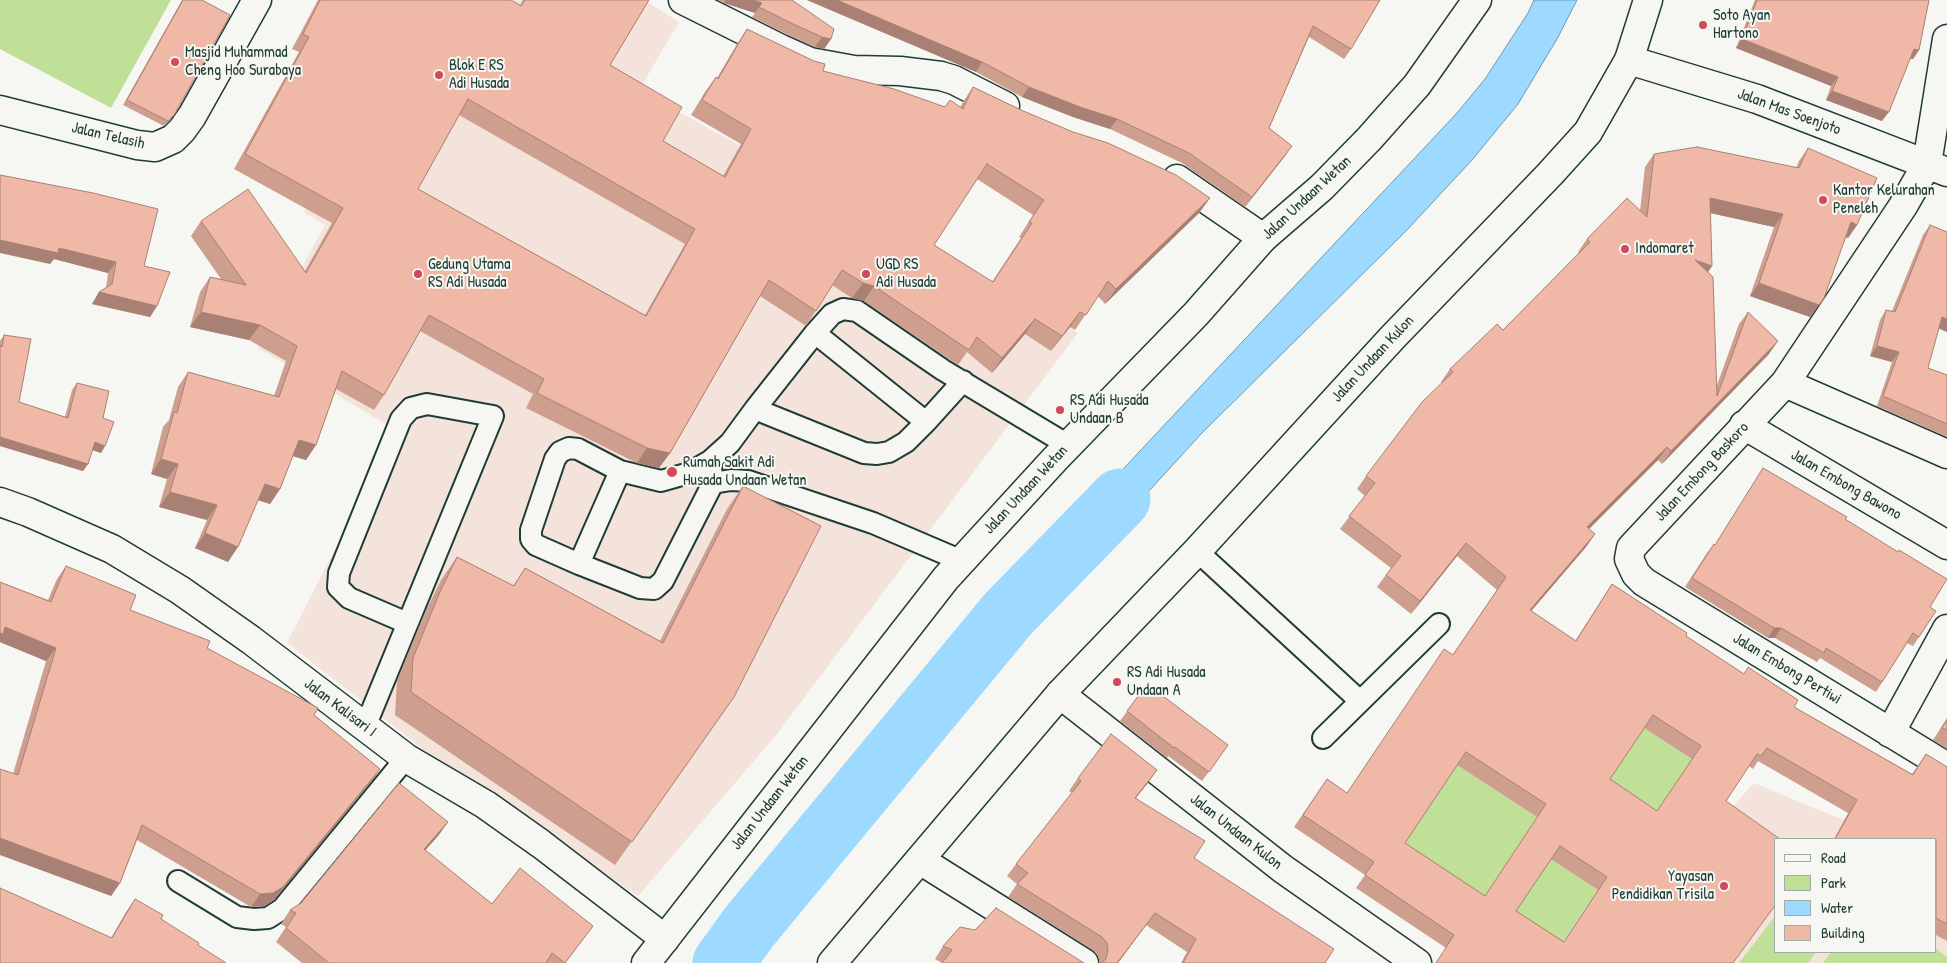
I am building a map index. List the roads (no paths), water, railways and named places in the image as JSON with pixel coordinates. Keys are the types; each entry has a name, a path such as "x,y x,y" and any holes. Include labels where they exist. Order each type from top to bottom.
{"street":[{"name":"Jalan Telasih","path":"0,110 137,146 155,147 173,139 192,116 257,0"},
{"path":"683,0 810,62 854,70 900,71 954,80 1024,115"},
{"name":"Jalan Undaan Wetan","path":"646,963 946,578 1068,445 1196,314 1263,238 1322,187 1369,139 1417,85 1477,0"},
{"name":"Jalan Undaan Kulon","path":"832,963 1060,694 1197,550 1392,338 1588,132 1629,60 1648,0"},
{"path":"1937,168 1947,39"},
{"name":"Jalan Mas Soenjoto","path":"1629,60 1756,99 1937,168"},
{"path":"1156,168 1173,176 1263,238"},
{"name":"Jalan Embong Baskoro","path":"1631,566 1629,559 1631,548 1786,383 1903,206 1937,168"},
{"path":"1786,383 1947,454"},
{"name":"Jalan Embong Bawono","path":"1744,426 1947,545"},
{"name":"Jalan Kalisari I","path":"0,502 28,512 112,549 180,590 251,640 406,758 486,805 665,938"},
{"name":"Jalan Embong Pertiwi","path":"1631,566 1644,582 1947,767"},
{"path":"1890,733 1947,629"},
{"name":"Jalan Undaan Kulon","path":"1060,694 1283,869 1417,963"},
{"path":"920,860 1084,963"}],"lane":[{"path":"710,461 713,483 663,581 654,589 640,588 580,564 536,545 531,539 531,530 560,452 569,448 578,449 620,471 661,480 689,473 710,461 730,443 815,333 832,314 843,309 857,311 962,382 1068,445"},
{"path":"815,333 926,422"},
{"path":"755,409 864,453 877,454 889,452 906,442 962,382"},
{"path":"364,726 494,416 427,404 411,408 401,419 339,573 338,587 349,598 407,623"},
{"path":"580,564 620,471"},
{"path":"713,483 731,480 748,481 873,523 962,561"},
{"path":"1197,550 1360,701"},
{"path":"1323,738 1439,624"},
{"path":"178,881 237,917 268,918 282,909 406,758"}],"water":[{"path":"1534,0 1577,0 1557,39 1518,104 1472,160 1406,231 1201,434 1074,573 1049,548 1457,113 1485,79 1528,13"}],"waterway":[{"path":"723,963 749,927 1008,614 1120,499"}],"place":[{"name":"Soto Ayan Hartono","path":"1703,25"},
{"name":"Masjid Muhammad Cheng Hoo Surabaya","path":"175,62"},
{"name":"Blok E RS Adi Husada","path":"439,75"},
{"name":"Kantor Kelurahan Peneleh","path":"1823,200"},
{"name":"Indomaret","path":"1625,249"},
{"name":"Gedung Utama RS Adi Husada","path":"418,274"},
{"name":"UGD RS Adi Husada","path":"866,274"},
{"name":"RS Adi Husada Undaan B","path":"1060,410"},
{"name":"Rumah Sakit Adi Husada Undaan Wetan","path":"672,472"},
{"name":"RS Adi Husada Undaan A","path":"1117,682"},
{"name":"Yayasan Pendidikan Trisila","path":"1724,886"}]}
